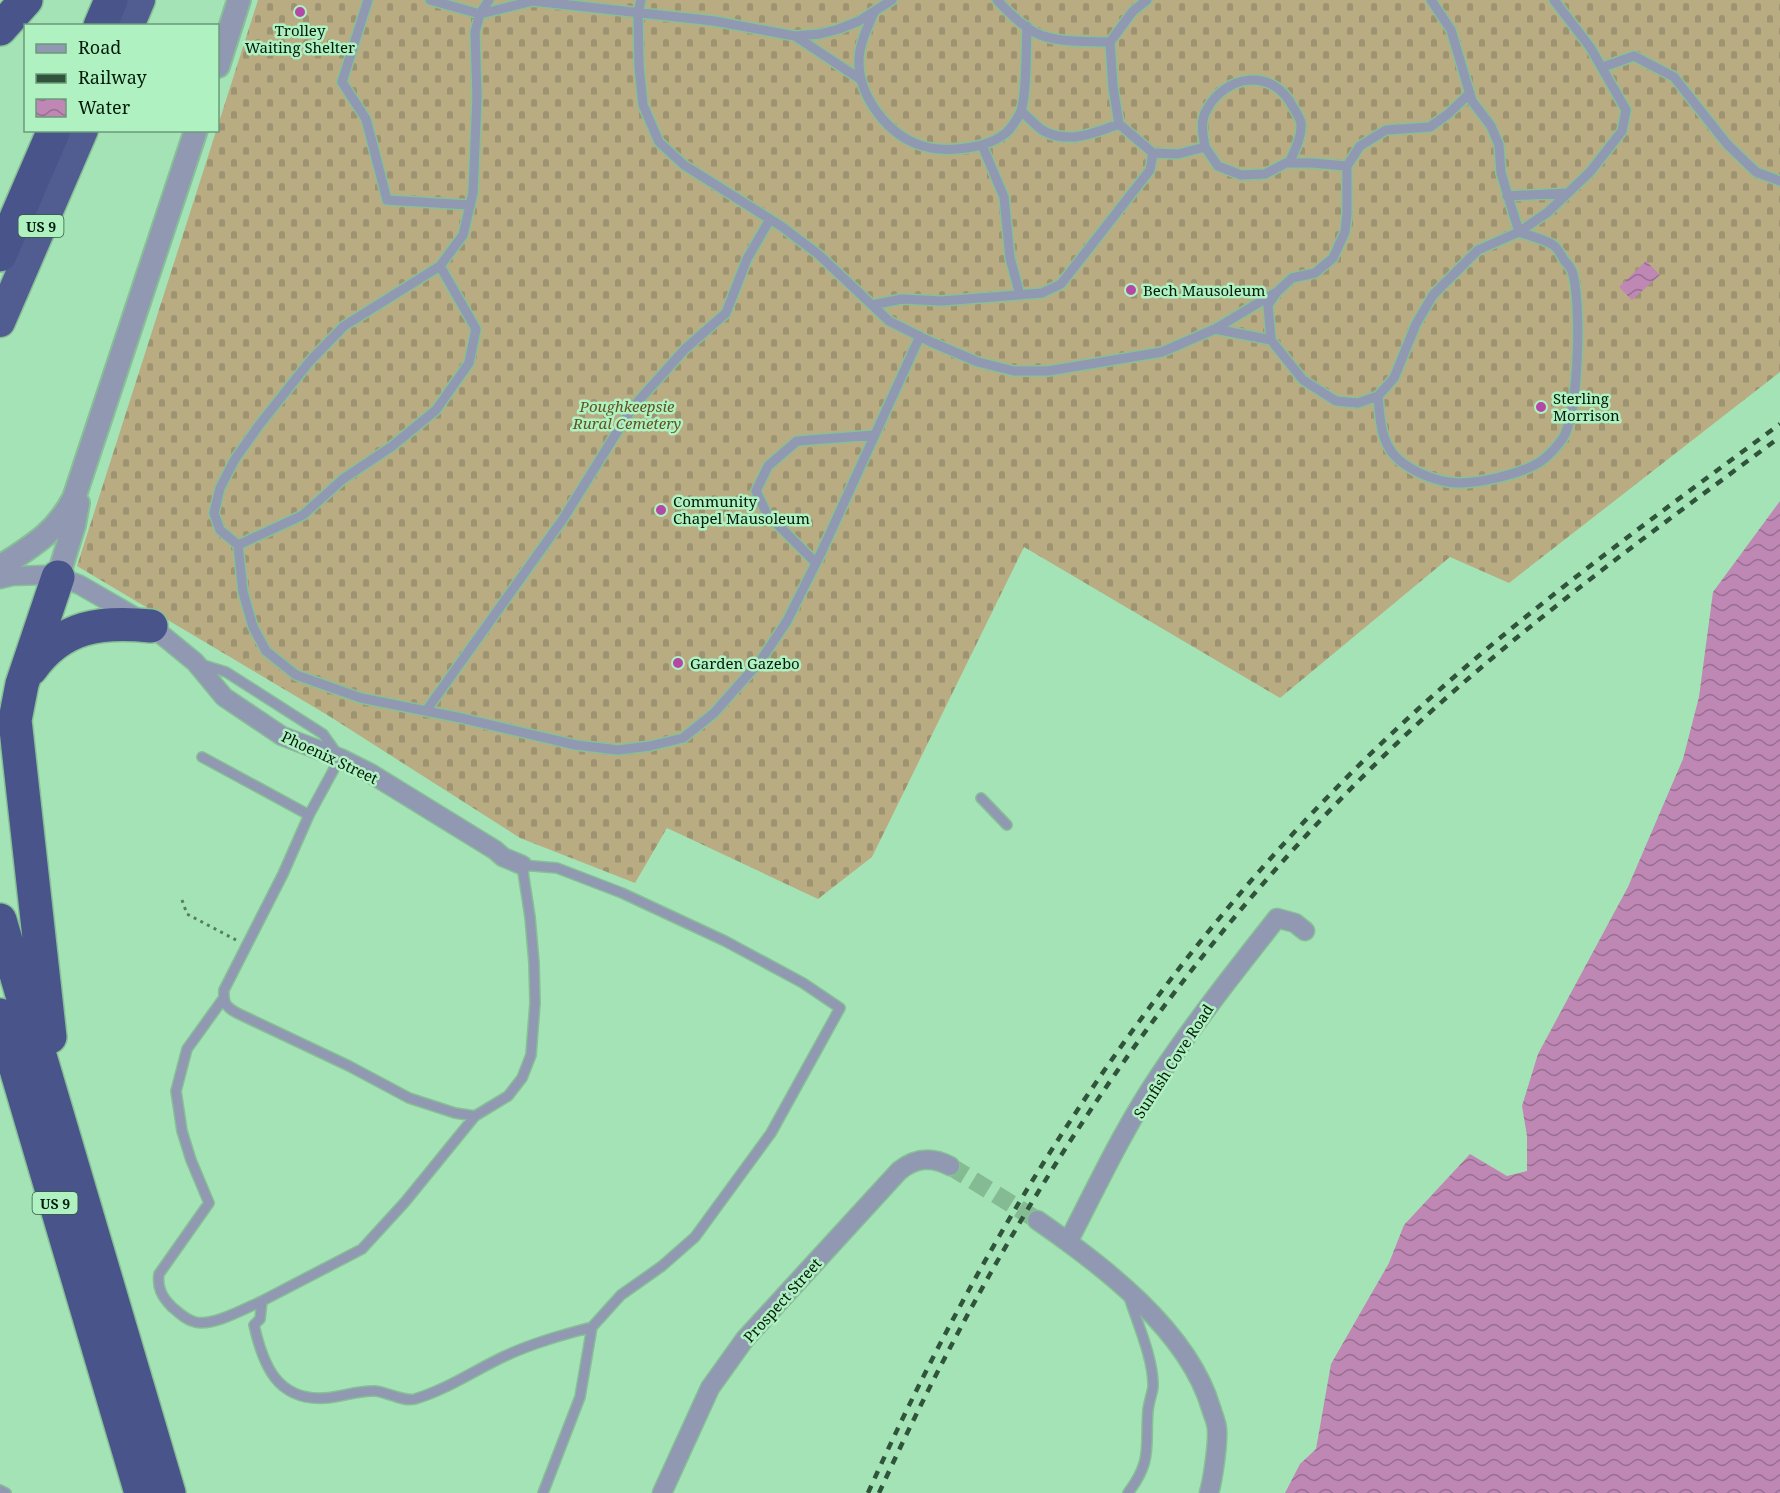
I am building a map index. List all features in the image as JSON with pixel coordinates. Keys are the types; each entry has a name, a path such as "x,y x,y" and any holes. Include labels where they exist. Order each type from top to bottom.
{"highway":[{"path":"0,29 26,0"},
{"path":"101,24 111,0"},
{"path":"130,24 140,0"},
{"name":"US 9","path":"0,255 53,132"},
{"name":"US 9","path":"0,322 82,132"},
{"path":"58,577 22,684 16,709 15,733 60,1125"},
{"path":"22,684 49,648 78,630 110,624 151,626"},
{"name":"US 9","path":"0,920 169,1493"},
{"name":"US 9","path":"0,1016 141,1493"},
{"path":"111,1391 121,1493"}],"street":[{"path":"219,63 239,0"},
{"path":"0,567 50,533 68,511 81,481 195,132"},
{"path":"58,577 74,525 81,481"},
{"name":"Phoenix Street","path":"0,579 30,574 58,577 80,585 151,626 195,662 224,697 282,736 340,758 379,778 495,850 503,858 522,866"},
{"name":"Sunfish Cove Road","path":"1068,1242 1107,1166 1158,1078 1213,999 1277,918 1295,923 1305,931"},
{"name":"Prospect Street","path":"662,1493 710,1388 745,1339 906,1165 913,1161 929,1159 950,1166"},
{"path":"1037,1220 1068,1242 1127,1292 1163,1326 1183,1351 1206,1390 1218,1429 1209,1493"}],"lane":[{"path":"368,0 342,82 366,119 387,200 470,205"},
{"path":"430,0 480,14 533,1 714,21 795,36 820,34 839,29 860,21 892,0"},
{"path":"489,0 480,14 475,32 477,97 473,192 463,235 440,266 344,326 310,361 260,424 235,459 219,488 214,513 220,530 238,545 243,592 253,627 266,651 296,675 361,698 576,745 618,750 650,746 683,738 714,713 761,660 787,621 920,336"},
{"path":"641,0 638,13 639,66 643,105 659,142 684,165 770,219 818,254 889,321 978,362 1014,371 1048,371 1162,352 1215,330 1277,292 1292,278 1315,273 1334,258 1345,232 1347,166 1360,146 1386,130 1430,127 1470,93"},
{"path":"997,0 1010,14 1038,34 1067,40 1110,42"},
{"path":"1147,0 1133,11 1110,42 1113,87 1119,124 1153,153 1178,154 1205,147"},
{"path":"1378,396 1385,442 1396,457 1417,471 1449,482 1476,481 1518,472 1544,459 1563,438 1572,408 1576,378 1577,312 1572,270 1554,246 1519,232 1501,173 1499,145 1491,126 1472,101 1451,30 1431,0"},
{"path":"1277,292 1268,305 1270,340 1303,380 1336,400 1358,403 1378,396 1394,378 1416,324 1433,295 1478,250 1519,232 1548,212 1590,172 1622,131 1626,110 1603,68 1554,0"},
{"path":"874,12 864,35 858,58 860,79 870,103 893,130 923,146 954,150 982,145 1007,132 1021,111 1027,26"},
{"path":"795,36 860,79"},
{"path":"1603,68 1634,56 1674,77 1728,144 1756,172 1780,181"},
{"path":"1289,163 1299,140 1301,122 1291,103 1278,87 1257,79 1237,81 1219,92 1205,112 1202,129 1205,147 1218,166 1240,175 1265,174 1289,163 1347,166"},
{"path":"1021,111 1042,130 1066,138 1086,136 1119,124"},
{"path":"982,145 1004,197 1010,258 1020,295"},
{"path":"872,304 902,299 942,301 1042,293 1061,284 1150,170 1153,153"},
{"path":"1507,196 1568,193"},
{"path":"426,711 563,519 633,408 685,349 726,313 747,259 770,219"},
{"path":"238,545 303,515 343,479 391,447 436,410 469,363 476,329 440,266"},
{"path":"1215,330 1270,340"},
{"path":"816,563 767,514 756,491 768,466 796,441 875,435"},
{"path":"202,757 309,815"},
{"path":"262,1301 260,1319 254,1325 260,1354 276,1380 301,1396 323,1398 375,1391 412,1400 462,1380 504,1356 543,1341 592,1327 621,1296 662,1266 695,1237 771,1133 840,1008 803,983 724,941 622,893 557,868 522,866 530,917 535,1003 531,1055 522,1078 508,1096 475,1116 405,1202 362,1249 262,1301 206,1323 196,1322 178,1313 160,1293 159,1274 208,1203 182,1131 176,1091 188,1049 223,999 230,978 283,874 309,815 340,758"},
{"path":"981,798 1007,825"},
{"path":"223,999 227,1007 237,1013 349,1066 409,1098 455,1113 475,1116"},
{"path":"1127,1292 1149,1360 1153,1386 1148,1409 1145,1464 1128,1493"},
{"path":"543,1493 580,1397 592,1327"},
{"path":"0,1490 6,1493"}],"path":[{"path":"182,900 187,914 246,945"}],"green space":[{"name":"Poughkeepsie Rural Cemetery","path":"258,0 1780,0 1780,372 1509,583 1450,557 1280,698 1024,547 872,857 818,899 667,828 635,883 520,838 329,716 77,566 216,132 219,132 219,122"}],"water":[{"path":"1646,261 1660,275 1632,300 1619,287"},
{"path":"1780,501 1780,1493 1285,1493 1300,1464 1316,1449 1331,1364 1389,1263 1404,1225 1470,1154 1507,1176 1527,1171 1527,1136 1522,1106 1538,1054 1628,887 1683,759 1699,697 1713,592"}],"tunnel":[{"path":"950,1166 1037,1220"}],"railway":[{"path":"868,1493 917,1389 971,1286 1029,1186 1091,1090 1158,996 1230,905 1307,819 1434,694 1530,613 1679,498 1780,424"},
{"path":"879,1493 929,1389 982,1288 1039,1190 1101,1095 1167,1003 1237,914 1313,828 1439,704 1582,586 1780,437"}],"place":[{"name":"Trolley Waiting Shelter","path":"300,12"},
{"name":"Bech Mausoleum","path":"1131,290"},
{"name":"Sterling Morrison","path":"1541,407"},
{"name":"Community Chapel Mausoleum","path":"661,510"},
{"name":"Garden Gazebo","path":"678,663"}]}
